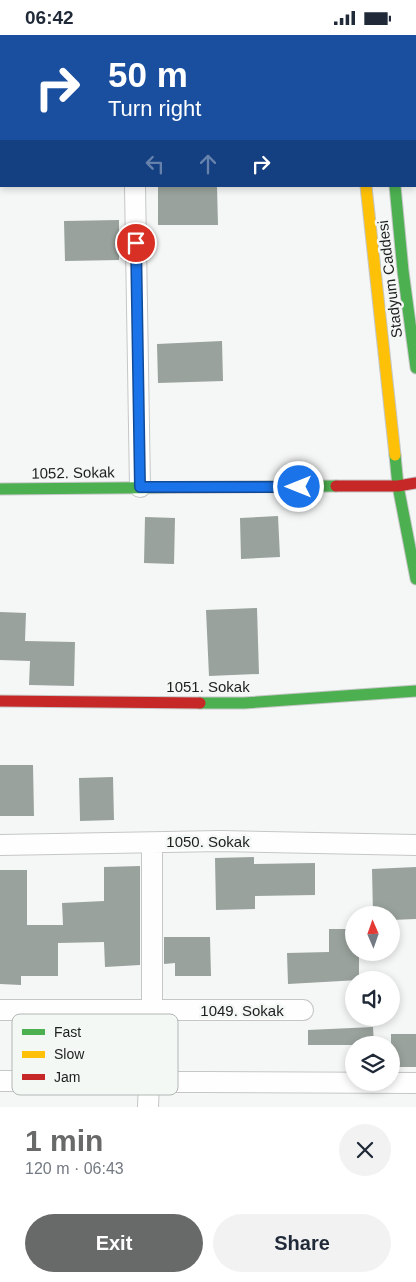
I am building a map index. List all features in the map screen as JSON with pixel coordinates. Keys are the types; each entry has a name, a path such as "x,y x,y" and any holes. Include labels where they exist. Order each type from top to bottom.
{"street":[{"path":"135,187 140,487"},
{"path":"366,187 398,486 416,579"},
{"name":"Stadyum Caddesi","path":"395,187 403,271 416,368"},
{"name":"1052. Sokak","path":"0,489 398,486 416,483"},
{"name":"1051. Sokak","path":"0,701 244,703 416,691"},
{"name":"1050. Sokak","path":"0,845 220,841 416,845"},
{"path":"152,843 152,1014"},
{"name":"1049. Sokak","path":"0,1009 303,1010"},
{"path":"178,1081 416,1083"}],"building":[{"path":"158,187 217,187 218,225 158,225"},
{"path":"119,220 119,260 65,261 64,221"},
{"path":"222,341 223,381 158,383 157,344"},
{"path":"278,516 280,557 241,559 240,518"},
{"path":"145,517 175,518 174,564 144,563"},
{"path":"257,608 259,674 209,676 206,610"},
{"path":"0,612 26,613 25,641 75,642 74,686 29,685 30,661 0,660"},
{"path":"0,765 33,765 34,816 0,816"},
{"path":"113,777 114,820 80,821 79,778"},
{"path":"254,857 254,864 315,863 315,895 255,896 255,909 216,910 215,858"},
{"path":"140,866 140,965 105,967 104,942 58,943 58,976 21,976 21,985 0,984 0,870 27,870 27,925 63,925 62,903 104,901 104,867"},
{"path":"416,867 416,919 400,920 400,906 373,906 372,869"},
{"path":"329,929 345,929 345,961 359,961 359,971 345,971 345,981 288,984 287,953 329,952"},
{"path":"164,937 210,937 211,976 175,976 175,963 164,964"},
{"path":"373,1027 374,1036 345,1036 345,1045 308,1045 308,1030"},
{"path":"391,1034 416,1034 416,1067 400,1067 400,1036 391,1036"}],"traffic: fast":[{"path":"395,187 403,271 416,368"},
{"path":"395,455 398,486 416,579"},
{"path":"0,489 336,486"},
{"path":"200,703 244,703 416,691"}],"traffic: slow":[{"path":"366,187 395,455"}],"traffic: jam":[{"path":"336,486 398,486 416,483"},
{"path":"0,701 200,703"}],"route":[{"path":"136,243 140,487 299,487"}]}
